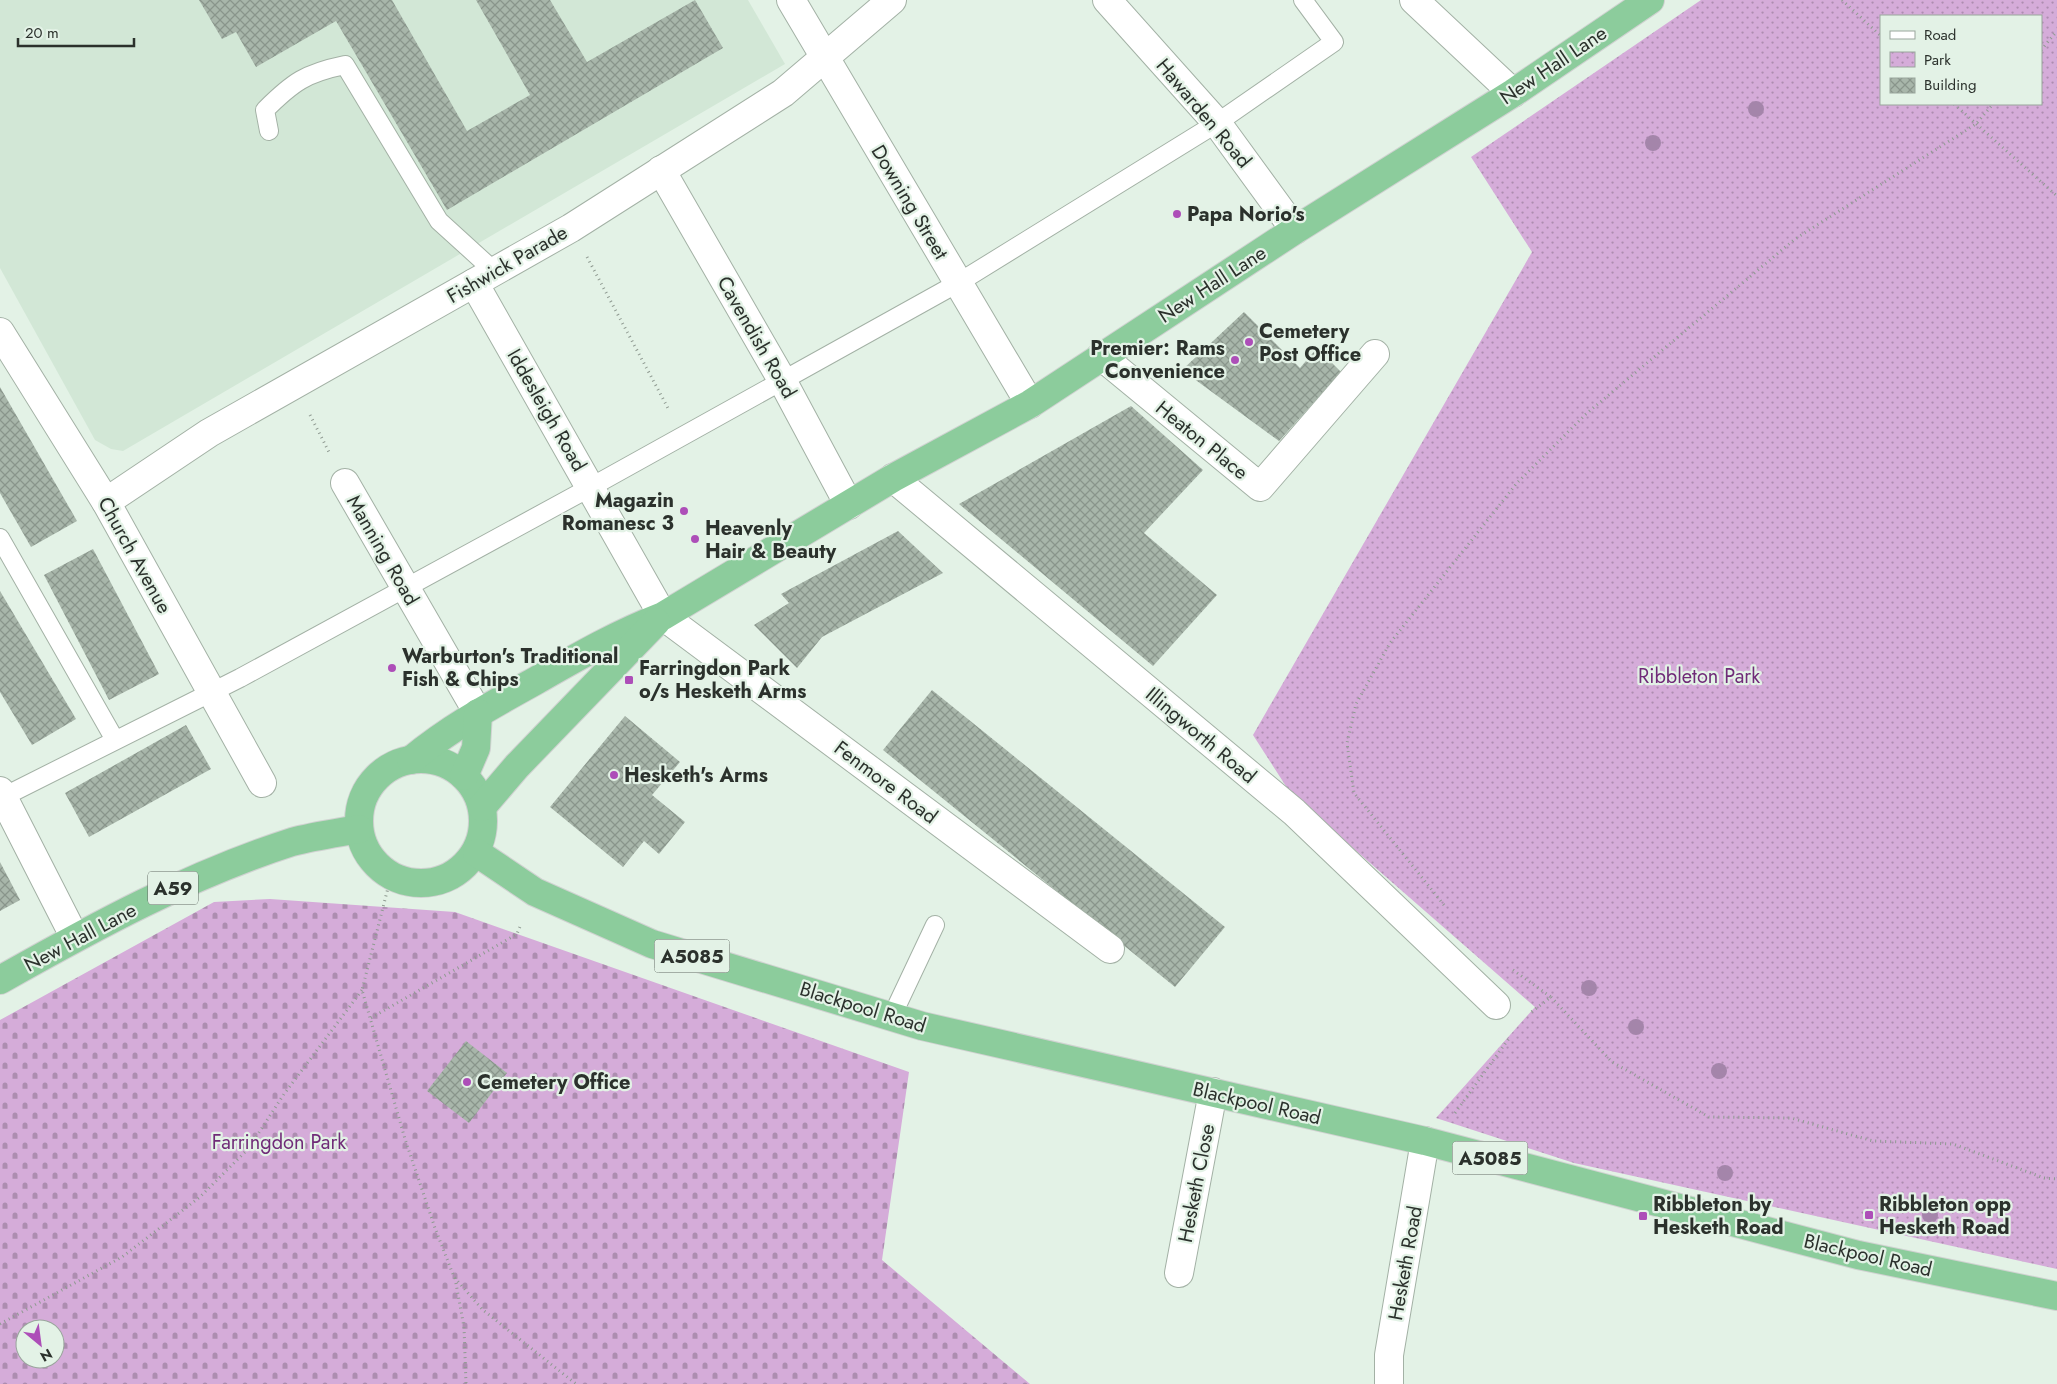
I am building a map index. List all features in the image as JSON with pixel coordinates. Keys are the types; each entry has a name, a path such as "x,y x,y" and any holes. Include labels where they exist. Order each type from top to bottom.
{"highway":[{"name":"New Hall Lane","path":"411,760 443,734 478,713 624,631 662,616 893,478 1030,404 1295,230 1513,93 1650,0"},
{"name":"New Hall Lane","path":"482,807 516,766 662,616"},
{"path":"464,776 476,748 478,713"},
{"path":"411,760 430,760 449,766 464,776 475,790 482,807 484,824 477,853 460,870 444,880 426,883 408,882 391,876 376,864 359,829 360,810 369,785 393,766 411,760"},
{"name":"New Hall Lane","path":"0,980 74,938 194,878 294,842 359,829"},
{"name":"Blackpool Road","path":"477,853 535,892 652,944 922,1026 1425,1141 1858,1255 2057,1296"}],"street":[{"name":"Downing Street","path":"791,0 1030,404"},
{"name":"Fishwick Parade","path":"106,502 209,433 571,228 783,93 892,0"},
{"name":"Hawarden Road","path":"1107,0 1217,123 1295,230"},
{"path":"1414,0 1513,93"},
{"name":"Cavendish Road","path":"661,170 782,380 849,505"},
{"name":"Iddesleigh Road","path":"484,277 591,487 662,616"},
{"name":"Church Avenue","path":"5,349 106,502 262,783"},
{"name":"Heaton Place","path":"1101,356 1260,487 1375,354"},
{"name":"Illingworth Road","path":"893,478 1294,812 1496,1005"},
{"name":"Manning Road","path":"345,483 478,713"},
{"name":"Fenmore Road","path":"662,616 1110,949"},
{"path":"1,794 74,938"},
{"name":"Hesketh Close","path":"1179,1273 1213,1092"},
{"name":"Hesketh Road","path":"1389,1384 1389,1355 1425,1141"}],"lane":[{"path":"1,794 240,678 591,487 958,283 1217,123 1334,42 1303,0"},
{"path":"270,131 265,110 288,87 316,71 345,64 439,221 484,277"},
{"path":"0,538 115,740"},
{"path":"892,1016 935,926"}],"path":[{"path":"1842,0 1880,35"},
{"path":"2042,49 2057,32"},
{"path":"1955,105 2057,196"},
{"path":"1449,913 1354,793 1347,743 1356,704 1390,643 1517,483 1586,414 1794,239 1976,124 1992,105"},
{"path":"571,228 683,436"},
{"name":"Manning Road","path":"294,384 345,483"},
{"path":"0,1324 122,1257 200,1197 249,1148 284,1094 362,990 391,876"},
{"path":"370,1018 517,934 535,892"},
{"path":"1505,965 1551,997 1612,1062 1709,1117 1791,1118 1873,1141 1953,1144 2044,1178 2057,1179"},
{"path":"362,990 405,1139 435,1228 454,1277 464,1328 466,1384"},
{"path":"1524,1020 1551,997"},
{"path":"1454,1114 1512,1034"},
{"path":"454,1277 483,1310 576,1384"}],"shaded area":[{"path":"0,0 748,0 785,64 123,451 111,449 95,440 0,268"}],"green space":[{"name":"Ribbleton Park","path":"1701,0 2057,0 2057,1269 1574,1163 1436,1118 1535,1007 1291,794 1253,735 1532,252 1471,157"},
{"name":"Farringdon Park","path":"270,899 455,912 909,1072 882,1260 1030,1384 0,1384 0,1020 214,902"}],"building":[{"path":"199,0 392,0 467,131 530,95 476,0 550,0 587,62 695,0 723,48 447,210 336,21 256,67 236,32 222,39"},
{"path":"1244,312 1300,368 1317,348 1341,372 1279,441 1182,370"},
{"path":"0,387 77,521 31,547 0,493"},
{"path":"1131,406 1203,470 1144,533 1217,595 1153,666 959,504"},
{"path":"898,531 943,573 822,637 797,668 754,625 789,603 781,594"},
{"path":"93,549 159,674 109,700 44,575"},
{"path":"0,591 76,719 32,745 0,692"},
{"path":"932,690 1225,927 1175,987 883,750"},
{"path":"625,716 680,762 652,795 685,822 659,854 644,841 623,867 550,807"},
{"path":"186,725 211,769 89,837 65,793"},
{"path":"0,862 20,900 0,911"},
{"name":"Cemetery Office","path":"466,1041 507,1073 469,1123 427,1091"}],"place":[{"name":"Papa Norio's","path":"1177,214"},
{"name":"Cemetery Post Office","path":"1249,342"},
{"name":"Premier: Rams Convenience","path":"1235,360"},
{"name":"Magazin Romanesc 3","path":"684,511"},
{"name":"Heavenly Hair & Beauty","path":"695,539"},
{"name":"Warburton's Traditional Fish & Chips","path":"392,668"},
{"name":"Farringdon Park o/s Hesketh Arms","path":"629,680"},
{"name":"Hesketh's Arms","path":"614,775"},
{"name":"Cemetery Office","path":"467,1082"},
{"name":"Ribbleton opp Hesketh Road","path":"1869,1215"},
{"name":"Ribbleton by Hesketh Road","path":"1643,1216"}]}
